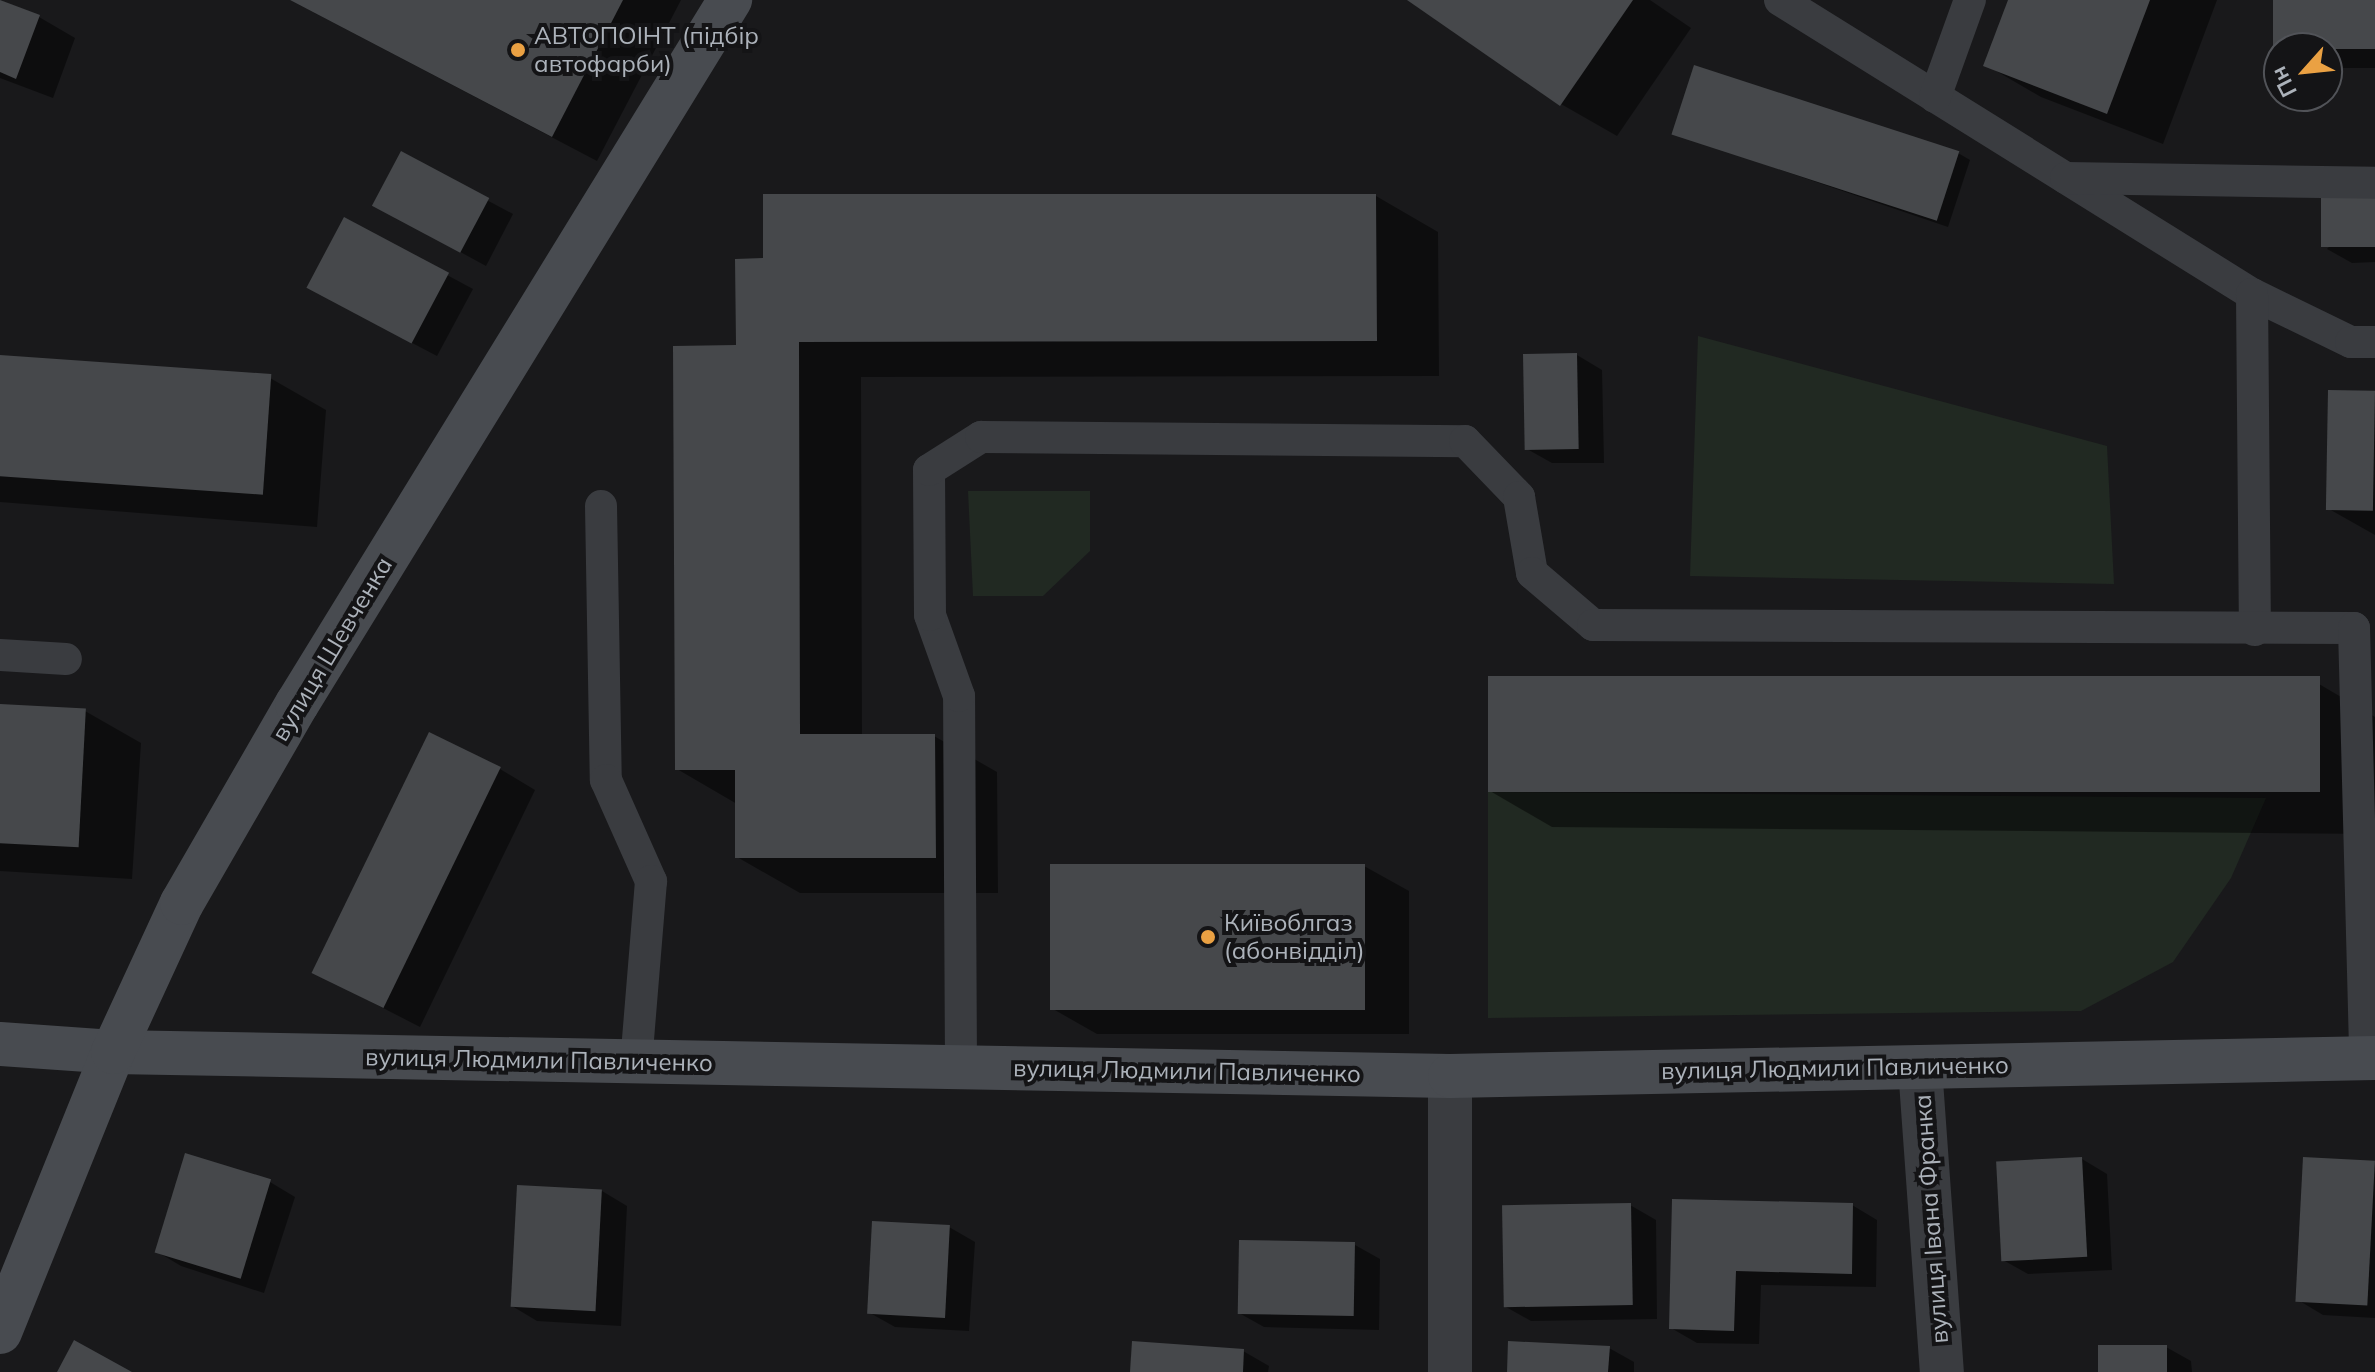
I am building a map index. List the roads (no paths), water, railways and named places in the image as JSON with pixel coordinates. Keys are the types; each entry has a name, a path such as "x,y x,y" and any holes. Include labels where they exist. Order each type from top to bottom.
{"main road":[{"name":"вулиця Шевченка","path":"0,1332 113,1052 182,903 297,704 730,0"},
{"name":"вулиця Людмили Павличенко","path":"0,1044 113,1052 1450,1076 2370,1058"}],"street":[{"name":"вулиця Івана Франка","path":"1920,1067 1942,1372"},
{"path":"1450,1076 1450,1372"}],"lane":[{"path":"1780,0 2252,294 2351,342 2375,342"},
{"path":"1935,97 1970,0"},
{"path":"2065,178 2375,183"},
{"path":"2252,294 2255,630"},
{"path":"961,1067 959,696 930,615 929,470 981,437 1465,441 1519,497 1532,573 1593,625 2354,628 2370,1058"},
{"path":"601,506 606,780 651,881 636,1062"},
{"path":"0,655 66,659"}],"place":[{"name":"АВТОПОІНТ (підбір автофарби)","path":"518,50"},
{"name":"Київоблгаз (абонвідділ)","path":"1208,937"}]}
